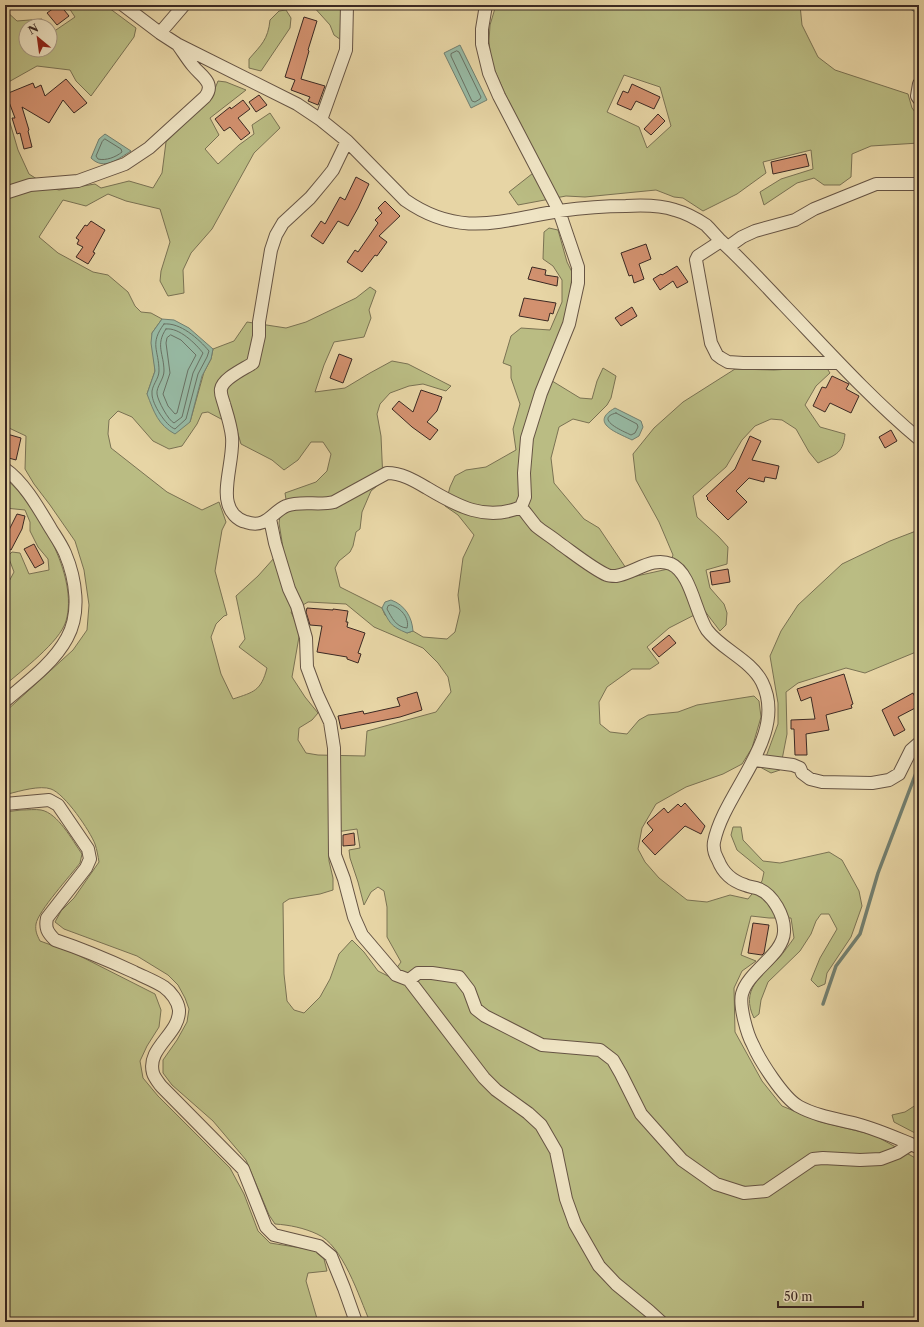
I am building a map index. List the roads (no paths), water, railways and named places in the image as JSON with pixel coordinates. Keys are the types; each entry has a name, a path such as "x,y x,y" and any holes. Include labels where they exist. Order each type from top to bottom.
{"street":[{"path":"123,5 177,44 297,104 321,120 348,141 405,200 416,208 444,220 458,223 481,224 560,211 602,206 644,205 675,210 692,217 706,226 725,244 839,363 896,419 919,439"},
{"path":"160,32 184,5"},
{"path":"321,120 346,50 347,5"},
{"path":"348,141 325,180 310,198 282,223 271,250 259,322 259,336 253,363 224,382 221,390 232,436 232,458 227,487 227,502 231,511 238,519 246,523 257,524 270,519 284,507 299,502 325,504 334,502 387,473 394,473 412,480 447,500 469,510 487,513 510,512 521,507 525,497 524,473 527,438 541,394 569,324 578,282 578,267 560,211 502,102 489,73 482,44 482,28 486,5"},
{"path":"5,193 30,184 78,181 125,164 149,148 208,93 209,86 206,80 193,66 177,44"},
{"path":"919,84 919,99"},
{"path":"839,363 743,363 728,362 717,355 711,342 696,260 698,256 748,234 795,220 814,209 876,184 919,184"},
{"path":"5,469 14,475 41,512 65,552 74,584 75,601 75,618 67,638 52,658 5,701"},
{"path":"521,507 537,526 586,562 607,575 615,576 651,563 669,563 679,569 686,581 699,614 708,631 755,671 763,684 769,708 767,726 754,760 721,823 714,844 722,870 732,880 759,889 769,896 783,920 784,931 782,941 769,959 746,984 741,996 746,1030 764,1065 786,1095 797,1105 829,1119 859,1125 915,1146"},
{"path":"270,519 275,543 289,589 297,606 306,638 307,667 330,722 334,748 335,855 344,879 354,917 362,935 396,976 409,980 484,1078 496,1090 528,1113 541,1125 556,1151 566,1199 575,1224 599,1266 616,1284 661,1322"},
{"path":"754,760 793,765 800,768 802,773 810,779 822,782 872,783 890,780 899,774 911,750 919,743"},
{"path":"5,804 49,800 60,809 84,843 88,849 90,859 86,868 47,918 46,928 48,934 55,940 105,958 149,979 164,987 173,995 179,1008 178,1017 174,1028 156,1051 152,1065 153,1073 161,1086 243,1169 266,1226 274,1235 319,1246 331,1256 356,1322"},
{"path":"409,980 418,973 432,973 459,977 469,990 476,1009 485,1016 542,1045 600,1050 613,1060 641,1114 682,1160 716,1184 744,1193 766,1191 813,1160 823,1158 860,1160 881,1159 915,1146"}],"water":[{"path":"904,5 919,5 919,10 915,12"},
{"path":"460,45 487,100 471,108 444,53"},
{"path":"105,134 131,151 106,164 96,162 91,158 99,139"},
{"path":"162,319 174,320 189,328 213,349 211,359 202,376 190,422 175,434 164,426 157,417 147,394 155,371 151,343 152,333"},
{"path":"615,408 641,421 643,427 639,436 632,440 608,427 604,418 607,413"},
{"path":"391,600 404,608 407,612 413,631 407,633 394,626 389,621 382,608 385,602"}],"waterway":[{"path":"823,1004 836,966 860,934 878,873 919,765"}]}
